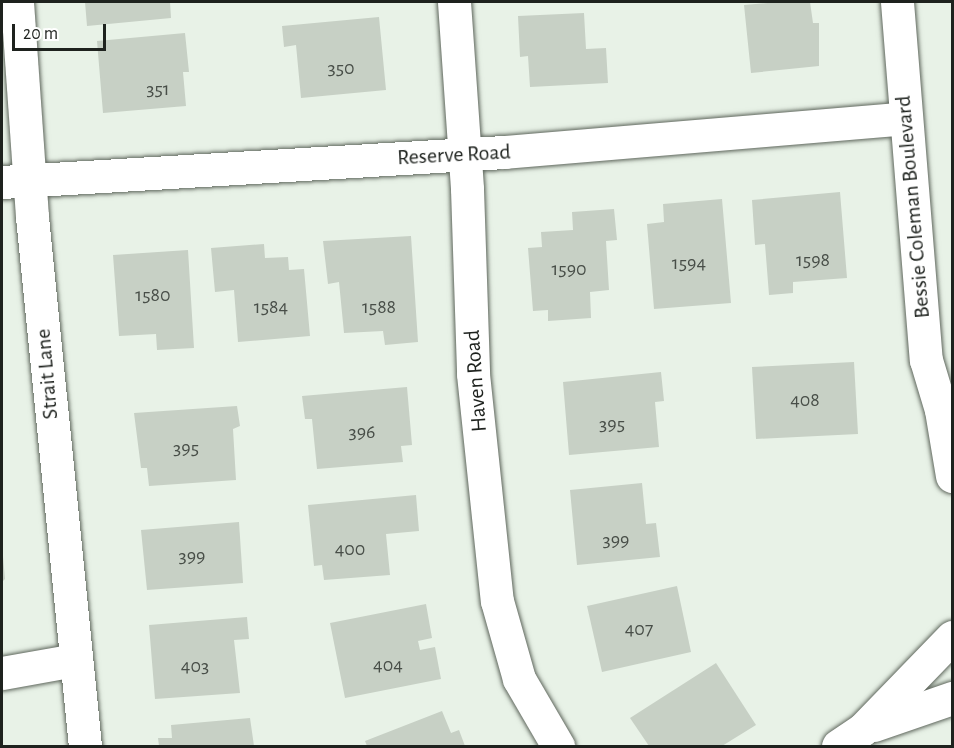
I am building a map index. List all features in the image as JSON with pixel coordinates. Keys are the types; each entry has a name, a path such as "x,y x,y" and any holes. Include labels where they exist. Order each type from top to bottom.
{"street":[{"name":"Strait Lane","path":"17,2 16,181 85,747"},
{"name":"Haven Road","path":"454,2 464,154 473,374 497,601 519,679 558,747"},
{"name":"Bessie Coleman Boulevard","path":"897,2 926,360 947,419 952,476"},
{"name":"Reserve Road","path":"16,181 464,154 906,118"},
{"path":"851,738 952,638"},
{"path":"2,673 75,660"},
{"path":"851,738 952,698"}],"building":[{"path":"85,2 170,2 171,18 87,26"},
{"path":"810,2 813,23 819,23 819,66 751,73 744,5"},
{"path":"584,13 586,49 606,48 608,83 530,87 528,56 520,57 518,16"},
{"path":"379,17 386,90 301,98 296,45 284,47 282,26"},
{"path":"185,33 189,72 183,72 186,106 103,113 97,41"},
{"path":"840,192 847,278 793,282 793,293 769,295 765,244 755,245 752,200"},
{"path":"722,199 731,303 654,309 647,224 664,222 663,204"},
{"path":"614,209 617,240 606,241 609,290 590,292 591,318 548,321 548,310 533,311 528,248 542,247 541,232 573,230 572,212"},
{"path":"411,236 418,342 385,345 383,331 344,333 339,282 328,284 323,241"},
{"path":"264,244 265,258 288,257 289,270 304,269 310,336 238,342 234,290 215,292 211,248"},
{"path":"188,250 194,348 157,350 156,334 119,336 113,255"},
{"path":"854,362 858,434 756,439 752,367"},
{"path":"661,372 664,401 655,402 659,447 569,455 563,382"},
{"path":"407,387 412,445 401,446 403,462 317,469 312,419 305,419 302,396"},
{"path":"237,406 240,426 233,429 236,480 149,486 147,468 141,468 134,413"},
{"path":"642,483 646,524 656,523 660,557 577,565 570,490"},
{"path":"416,495 419,531 386,534 390,575 324,580 322,565 314,566 308,505"},
{"path":"239,522 243,583 147,590 141,530"},
{"path":"2,545 5,579 2,582"},
{"path":"677,586 691,652 602,672 587,606"},
{"path":"426,604 432,638 418,641 420,650 435,647 441,679 345,698 330,623"},
{"path":"247,617 249,639 234,640 240,693 155,699 149,625"},
{"path":"716,663 756,725 722,746 649,746 630,718"},
{"path":"442,711 451,733 459,730 465,746 367,746 365,741"},
{"path":"250,718 254,746 159,746 158,738 172,738 171,725"}]}
